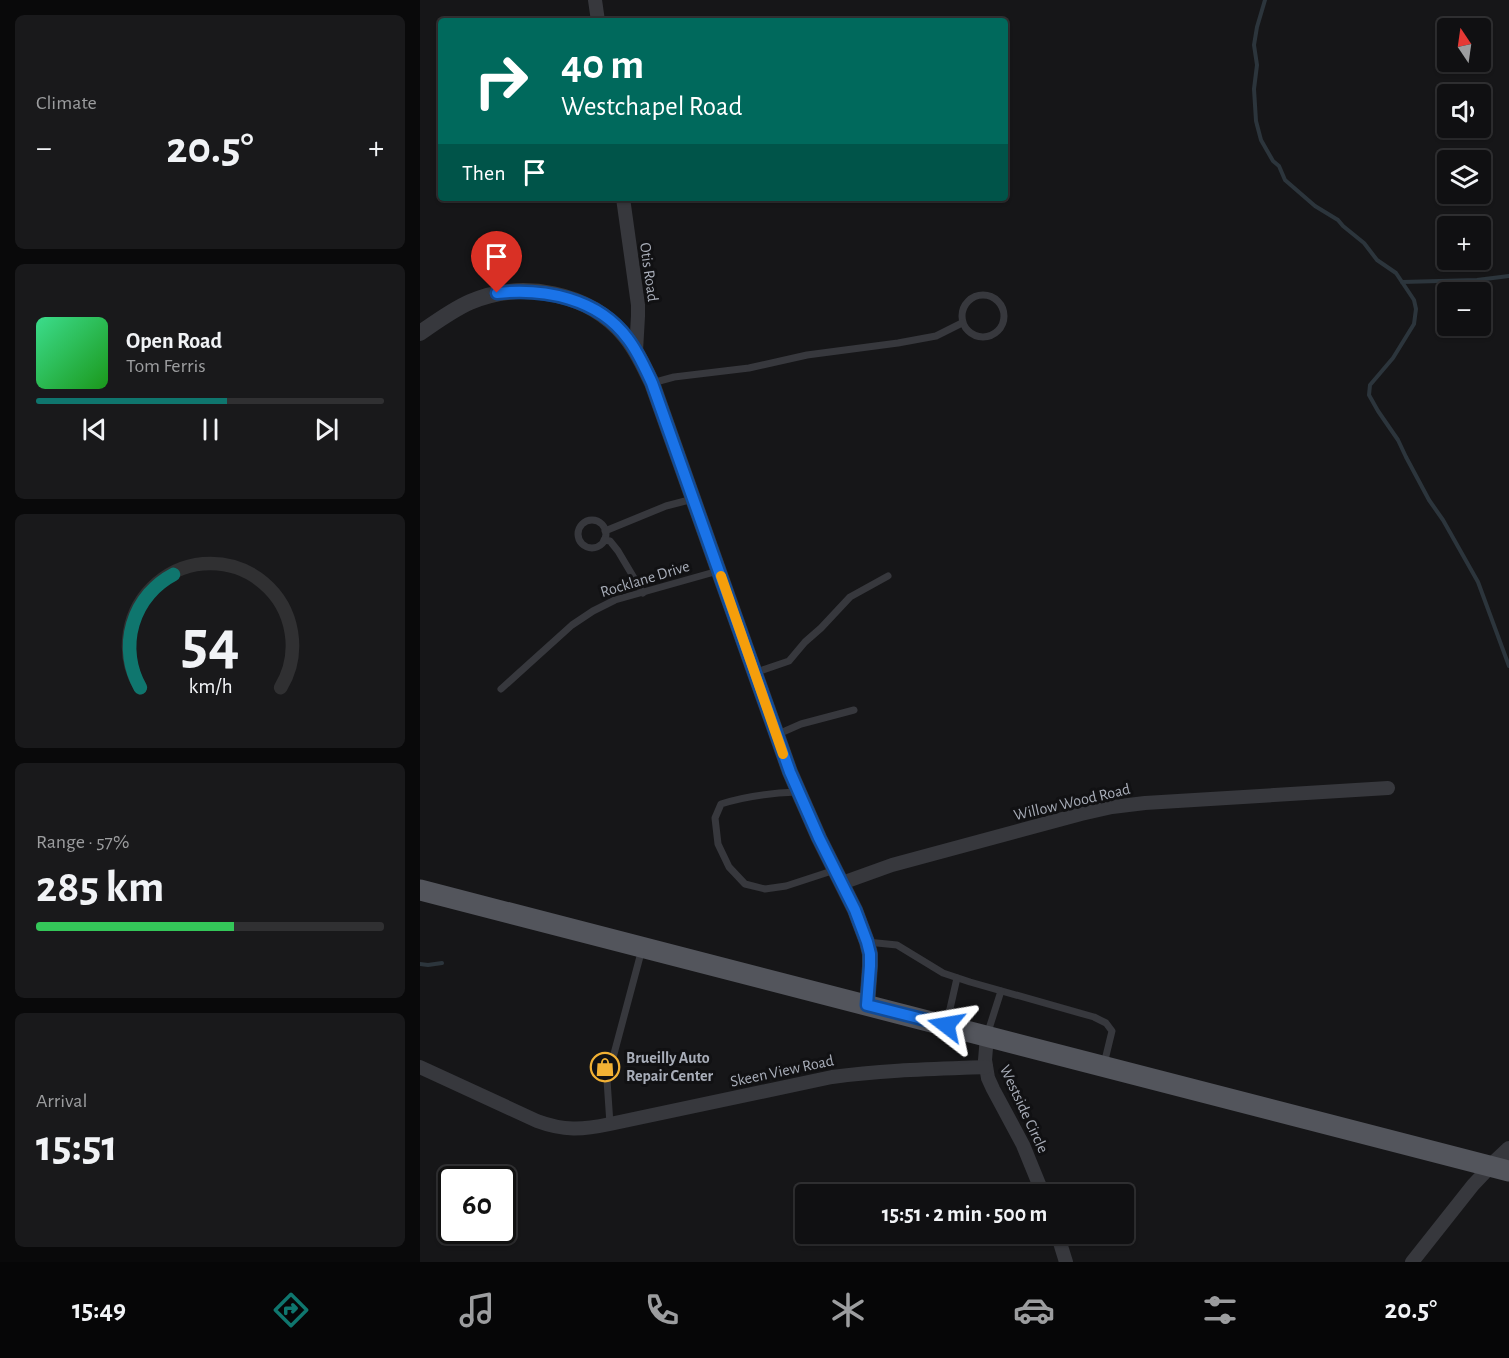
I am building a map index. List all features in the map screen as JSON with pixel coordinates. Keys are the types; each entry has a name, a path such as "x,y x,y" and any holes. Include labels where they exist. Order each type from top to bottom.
{"main road":[{"path":"420,890 1500,1169"}],"street":[{"path":"596,0 598,18"},
{"name":"Otis Road","path":"623,201 638,305 636,351"},
{"path":"420,333 454,310 483,297 497,293 543,292 575,300 603,315 615,325 636,351 652,383 776,735 819,838 855,910 867,942 870,954 867,1005"},
{"name":"Willow Wood Road","path":"838,876 892,865 1112,807 1388,788"},
{"name":"Westside Circle","path":"987,1036 986,1067 993,1089 1023,1145 1039,1184"},
{"name":"Skeen View Road","path":"420,1067 537,1121 551,1126 579,1130 832,1077 897,1070 986,1067"},
{"path":"1412,1262 1473,1185 1500,1169 1509,1149"},
{"path":"1060,1244 1065,1262"}],"lane":[{"path":"982,295 995,299 1003,310 1002,324 993,335 978,337 966,330 962,323 962,310 970,299 976,296 982,295"},
{"path":"652,383 674,377 749,368 807,355 936,336 962,323"},
{"path":"605,531 666,506 693,499"},
{"path":"592,520 601,524 605,531 604,540 597,546 589,547 579,539 579,530 584,523 592,520"},
{"path":"604,540 610,541 618,551 643,593"},
{"name":"Rocklane Drive","path":"501,689 572,625 593,611 615,600 719,571"},
{"path":"754,673 789,661 850,597 888,576"},
{"path":"776,735 801,724 854,710"},
{"path":"799,792 742,797 721,804 715,818 718,844 729,867 745,884 765,889 838,876"},
{"path":"867,942 897,945 943,973 1094,1017 1106,1023 1112,1032 1104,1066"},
{"path":"610,1124 607,1080 642,947"},
{"path":"946,1025 957,978"},
{"path":"987,1036 1002,992"}],"waterway":[{"path":"1265,0 1254,45 1257,65 1254,89 1256,121 1261,140 1273,161 1279,166 1285,180 1364,243 1377,260 1396,273 1414,300 1416,309 1414,324 1393,358 1370,385 1369,395 1398,440 1429,500 1478,582 1509,666"},
{"path":"1402,282 1477,280 1509,276"},
{"path":"420,964 442,963"}],"slow traffic":[{"path":"721,576 783,754"}],"place":[{"name":"Brueilly Auto Repair Center","path":"605,1067"}],"route":[{"path":"497,293 543,292 575,300 603,315 615,325 636,351 652,383 790,772 804,807 855,910 867,942 870,966 867,1005 946,1025"}]}
